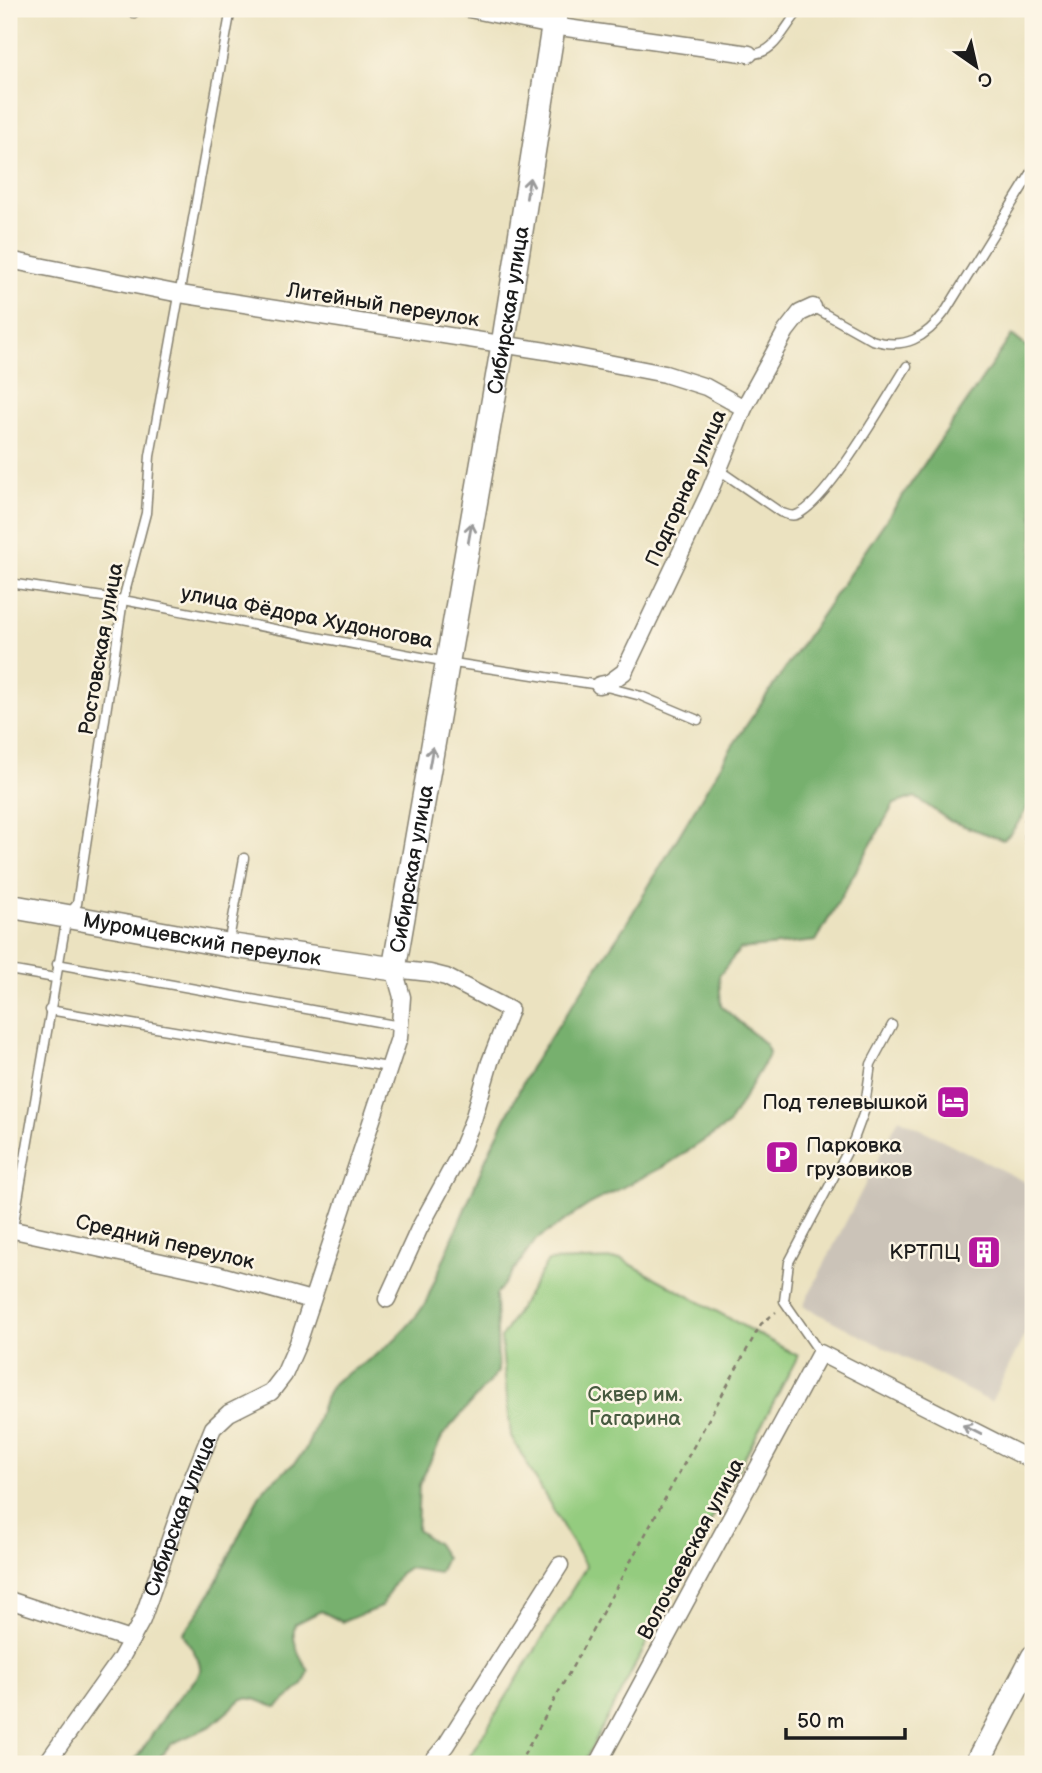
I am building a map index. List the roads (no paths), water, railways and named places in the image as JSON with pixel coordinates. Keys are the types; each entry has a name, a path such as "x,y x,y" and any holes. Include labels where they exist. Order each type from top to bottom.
{"street":[{"path":"469,9 554,17 749,54"},
{"name":"Сибирская улица","path":"46,1764 131,1640 148,1605 184,1499 213,1428 229,1413 271,1392 278,1385 298,1343 399,1038 402,997 394,969 503,345 554,17"},
{"name":"Литейный переулок","path":"9,260 180,294 546,351 665,374 706,387 744,408"},
{"name":"Подгорная улица","path":"598,685 615,680 624,672 719,470 744,408 786,331 800,313 813,307"},
{"path":"1033,820 1033,839"},
{"name":"Муромцевский переулок","path":"9,906 228,945 394,969"},
{"path":"387,1299 419,1228 457,1159 510,1010 446,977 394,969"},
{"name":"Средний переулок","path":"11,1230 205,1271 311,1300"},
{"path":"820,1353 1033,1461"},
{"name":"Волочаевская улица","path":"598,1764 820,1353"},
{"path":"430,1764 446,1745 560,1565"},
{"path":"9,1600 131,1640"},
{"path":"977,1764 1033,1657"}],"lane":[{"path":"122,9 134,13"},
{"name":"Ростовская улица","path":"9,1251 57,964 67,916 77,904 123,600 146,513 150,456 231,9"},
{"path":"749,54 761,53 773,44 801,9"},
{"path":"813,307 857,332 883,343 920,338 945,313 1033,170"},
{"path":"719,470 780,512 791,516 801,512 828,488 907,366"},
{"name":"улица Фёдора Худоногова","path":"9,583 123,600 447,662 598,685 641,696 698,720"},
{"path":"228,945 244,858"},
{"path":"57,964 400,1026"},
{"path":"9,970 55,978"},
{"path":"50,1010 388,1067"},
{"path":"820,1353 785,1304 783,1296 789,1262 854,1139 864,1112 871,1065 891,1025"}],"place":[{"name":"Под телевышкой","path":"953,1102"},
{"name":"Парковка грузовиков","path":"782,1157"},
{"name":"КРТПЦ","path":"984,1252"}],"park label":[{"name":"Сквер им. Гагарина","path":"635,1406"}]}
